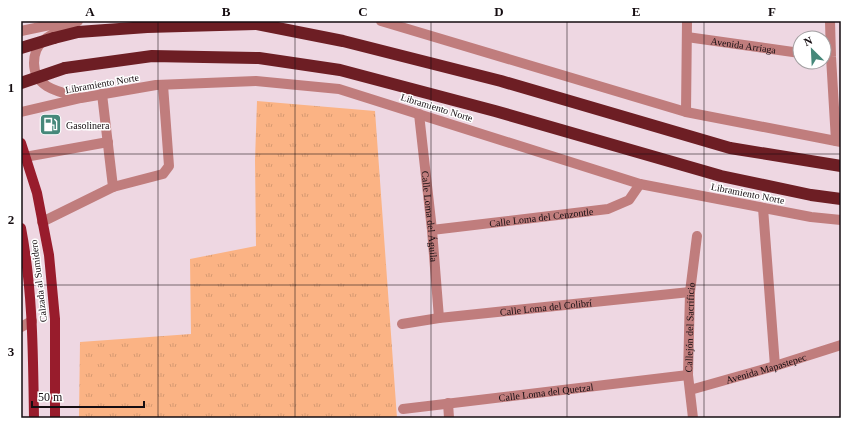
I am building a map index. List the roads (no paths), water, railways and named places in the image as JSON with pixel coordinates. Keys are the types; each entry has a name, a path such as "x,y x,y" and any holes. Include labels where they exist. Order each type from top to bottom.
{"highway":[{"path":"21,48 78,32 131,28 257,24 343,41 501,80 730,148 841,166"},
{"name":"Libramiento Norte","path":"21,83 65,68 152,56 259,58 340,70 495,111 721,176 811,195 841,199"}],"main road":[{"name":"Calzada al Sumidero","path":"21,143 37,193 49,255 55,319 55,418"},
{"path":"21,228 27,259 32,322 34,418"}],"street":[{"path":"21,31 69,21"},
{"path":"78,21 43,41 35,54 34,69 38,78 44,85 53,90 81,98"},
{"path":"381,21 406,25 686,112 839,141 832,57"},
{"path":"686,112 687,21"},
{"name":"Avenida Arriaga","path":"687,37 792,52"},
{"name":"Libramiento Norte","path":"21,112 102,94 163,85 256,81 339,89 640,184 811,217 841,220"},
{"path":"42,222 113,187 163,174 169,166 163,85"},
{"path":"102,94 113,187"},
{"name":"Calle Loma del Águila","path":"419,114 432,230 439,318"},
{"path":"25,157 108,142"},
{"name":"Calle Loma del Cenzontle","path":"432,230 608,209 629,200 640,184"},
{"path":"763,208 774,366"},
{"name":"Callejón del Sacrificio","path":"693,418 688,375 690,292 697,236"},
{"name":"Calle Loma del Colibrí","path":"402,324 439,318 690,292"},
{"path":"21,327 32,322"},
{"name":"Avenida Mapastepec","path":"690,390 841,345"},
{"name":"Calle Loma del Quetzal","path":"403,409 688,375"},
{"path":"448,403 449,418"}],"place":[{"name":"Gasolinera","path":"51,125"}]}
